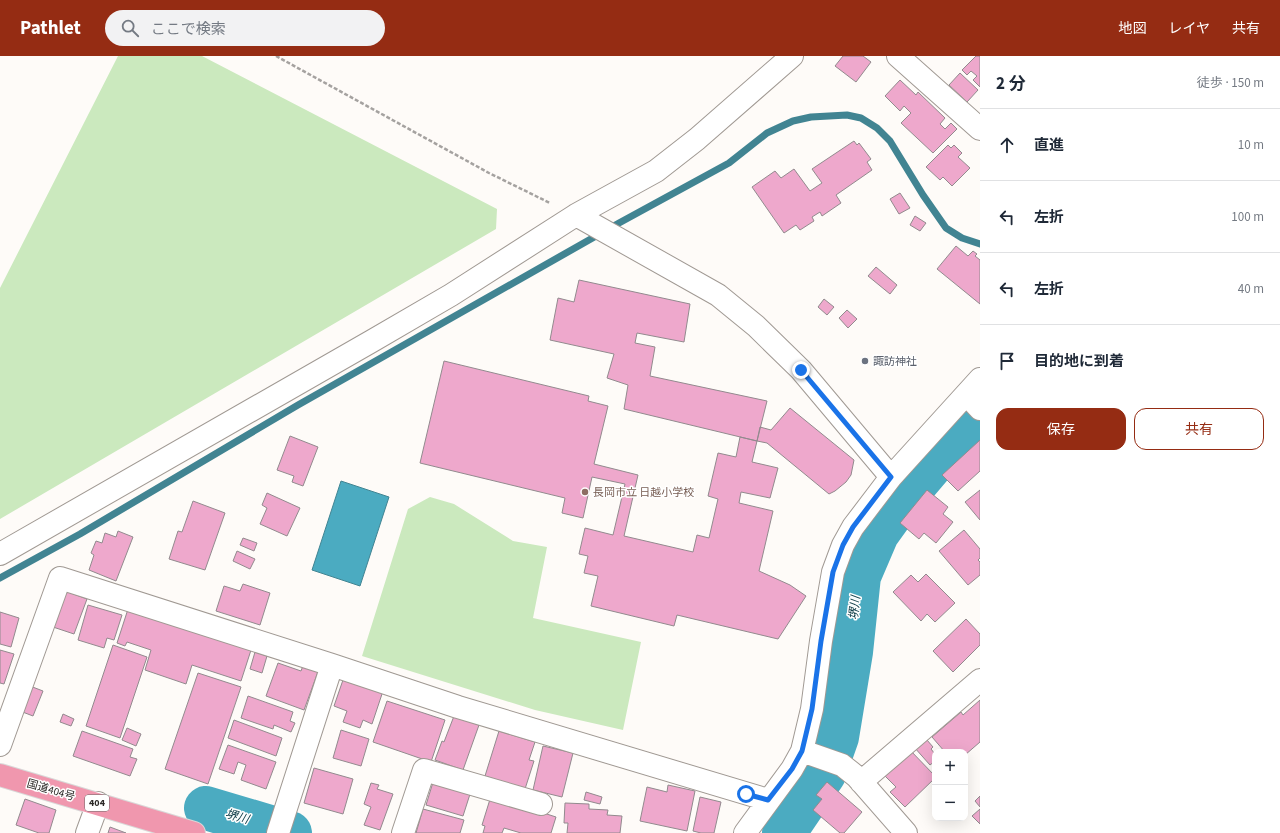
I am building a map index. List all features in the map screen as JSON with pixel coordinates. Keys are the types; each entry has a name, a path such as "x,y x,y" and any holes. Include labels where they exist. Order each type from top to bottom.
{"highway":[{"name":"国道404号","path":"0,775 98,803 194,833"}],"street":[{"path":"0,554 451,295 576,215 656,171 697,139 792,56"},
{"path":"898,56 980,129"},
{"path":"576,215 718,295 756,326 801,370 891,477"},
{"path":"745,833 792,769 802,751 812,709 821,641 833,572 843,545 853,527 891,477 976,394"},
{"path":"0,745 60,578 458,707 768,800"},
{"path":"280,828 332,665"},
{"path":"861,782 980,680"},
{"path":"802,751 842,765 861,782 906,833"},
{"path":"403,833 424,770 542,804"},
{"path":"87,833 98,803"}],"path":[{"path":"276,56 489,173 576,215"}],"green space":[{"path":"118,56 202,56 497,209 496,229 0,519 0,288"},
{"path":"430,497 454,504 513,541 547,547 533,618 641,642 623,730 535,710 362,656 408,509"}],"water":[{"path":"341,481 389,497 360,586 312,570"}],"building":[{"path":"843,56 863,56 871,62 856,82 835,66"},
{"path":"976,56 980,56 980,87 973,80 977,76 971,71 967,75 962,70"},
{"path":"960,73 978,90 967,102 949,85"},
{"path":"900,80 916,95 918,92 945,118 940,124 945,129 951,123 957,129 933,153 901,123 911,113 904,106 900,111 885,96"},
{"path":"854,141 857,145 859,143 871,159 867,162 872,170 836,195 841,203 822,216 820,212 812,217 814,221 800,230 796,225 784,233 752,187 775,171 781,178 794,169 810,191 822,183 812,169"},
{"path":"948,145 951,148 954,145 962,153 958,157 970,168 952,186 943,177 940,180 926,167"},
{"path":"900,193 910,208 899,214 890,199"},
{"path":"915,216 926,223 920,231 910,225"},
{"path":"956,246 968,256 973,251 977,254 975,256 980,260 980,304 937,269"},
{"path":"876,267 897,285 890,294 868,276"},
{"path":"579,280 690,304 684,342 637,333 635,343 655,347 650,376 767,401 757,441 624,409 628,385 607,378 614,354 550,340 558,298 574,302"},
{"path":"824,299 834,307 827,315 818,307"},
{"path":"847,310 857,319 848,328 839,318"},
{"path":"444,361 589,396 588,401 608,406 594,464 638,475 624,536 693,552 697,535 709,538 718,499 708,496 718,453 736,457 740,437 757,441 752,462 778,468 770,498 741,492 739,503 773,511 759,571 790,585 806,596 778,639 677,615 674,626 591,606 598,576 584,573 588,556 579,554 585,528 613,535 625,484 592,477 583,518 562,513 565,498 420,463"},
{"path":"790,408 854,460 851,475 846,482 829,494 767,443 757,441 760,427 771,430"},
{"path":"290,436 318,447 303,486 292,482 294,476 277,470"},
{"path":"980,440 980,471 958,491 942,475"},
{"path":"927,490 948,507 943,514 953,522 936,543 924,533 919,539 900,523"},
{"path":"980,490 980,520 965,502"},
{"path":"267,493 300,508 287,536 260,524 267,508 262,505"},
{"path":"193,501 225,513 205,570 169,559 178,531 182,532"},
{"path":"964,530 980,549 980,558 978,560 980,562 980,575 968,585 939,551"},
{"path":"118,531 133,537 116,581 89,570 94,555 91,553 96,541 102,543 105,533 116,537"},
{"path":"243,538 257,543 254,551 240,545"},
{"path":"237,551 255,559 250,569 233,561"},
{"path":"926,574 955,603 935,622 927,614 921,621 893,592 911,575 918,582"},
{"path":"243,584 270,593 260,625 216,611 224,586 240,591"},
{"path":"63,590 87,599 74,634 50,626"},
{"path":"88,605 122,615 114,640 107,638 104,648 78,640"},
{"path":"129,606 252,647 241,681 192,665 186,684 145,670 151,650 127,642 125,646 117,643"},
{"path":"0,612 19,618 11,647 0,644"},
{"path":"966,619 980,634 980,645 953,672 933,651"},
{"path":"113,645 147,657 120,738 86,726"},
{"path":"0,650 14,654 4,684 0,683"},
{"path":"255,652 267,656 262,673 250,669"},
{"path":"278,663 301,671 304,663 319,669 304,710 266,696"},
{"path":"198,673 241,687 208,784 165,769"},
{"path":"344,677 383,691 372,724 363,720 360,728 343,722 347,711 334,706"},
{"path":"30,686 43,691 33,716 20,711"},
{"path":"248,696 293,712 290,721 295,723 291,732 274,725 273,729 241,718"},
{"path":"980,700 980,742 968,752 968,749 942,749 932,737 961,712 963,715"},
{"path":"387,701 445,720 431,762 373,742"},
{"path":"63,714 74,719 71,726 60,722"},
{"path":"454,716 479,725 463,770 435,760"},
{"path":"234,720 282,738 276,756 228,738"},
{"path":"127,728 141,734 136,746 122,740"},
{"path":"341,730 369,739 361,766 333,758"},
{"path":"82,731 133,749 130,757 137,759 130,776 73,756"},
{"path":"499,731 535,742 529,760 534,761 525,789 485,776"},
{"path":"923,739 925,742 927,740 933,747 931,749 932,763 930,765 914,747"},
{"path":"228,745 276,762 266,789 241,780 246,765 238,762 234,774 219,769"},
{"path":"543,746 573,753 562,797 533,790"},
{"path":"909,749 932,773 932,781 905,807 890,792 896,787 883,774"},
{"path":"314,768 353,779 343,814 304,803"},
{"path":"434,779 471,791 463,816 426,805"},
{"path":"827,782 862,812 844,833 840,833 813,810 822,799 816,795"},
{"path":"371,783 379,785 377,789 393,794 380,830 364,825 371,807 364,804"},
{"path":"668,785 695,791 687,831 640,821 647,787 667,792"},
{"path":"586,792 602,797 600,804 584,800"},
{"path":"491,796 556,817 551,833 521,833 504,828 502,833 483,833 485,826 482,825"},
{"path":"980,796 980,807 975,801"},
{"path":"700,797 721,802 714,833 701,833 693,831"},
{"path":"25,799 56,810 49,833 39,833 16,825"},
{"path":"565,803 589,804 589,809 608,810 607,815 622,816 620,833 567,833 568,823 564,823"},
{"path":"423,809 464,820 460,833 416,833"},
{"path":"980,809 980,824 972,816"},
{"path":"110,827 126,833 108,833"}],"waterway":[{"path":"0,578 80,534 298,405 619,223 729,163 767,133 793,121 811,117 847,115 861,118 877,128 890,141 923,195 946,228 962,238 980,244"},
{"name":"堺川","path":"784,833 824,774 837,737 851,652 859,576 877,534 900,502 980,408"},
{"path":"202,816 206,808"},
{"name":"堺川","path":"206,808 290,833"}],"place":[{"name":"諏訪神社","path":"865,361"},
{"name":"長岡市立 日越小学校","path":"585,492"}],"route":[{"path":"746,794 768,800 792,769 802,751 812,709 821,641 833,572 843,545 853,527 891,477 801,370"}]}
